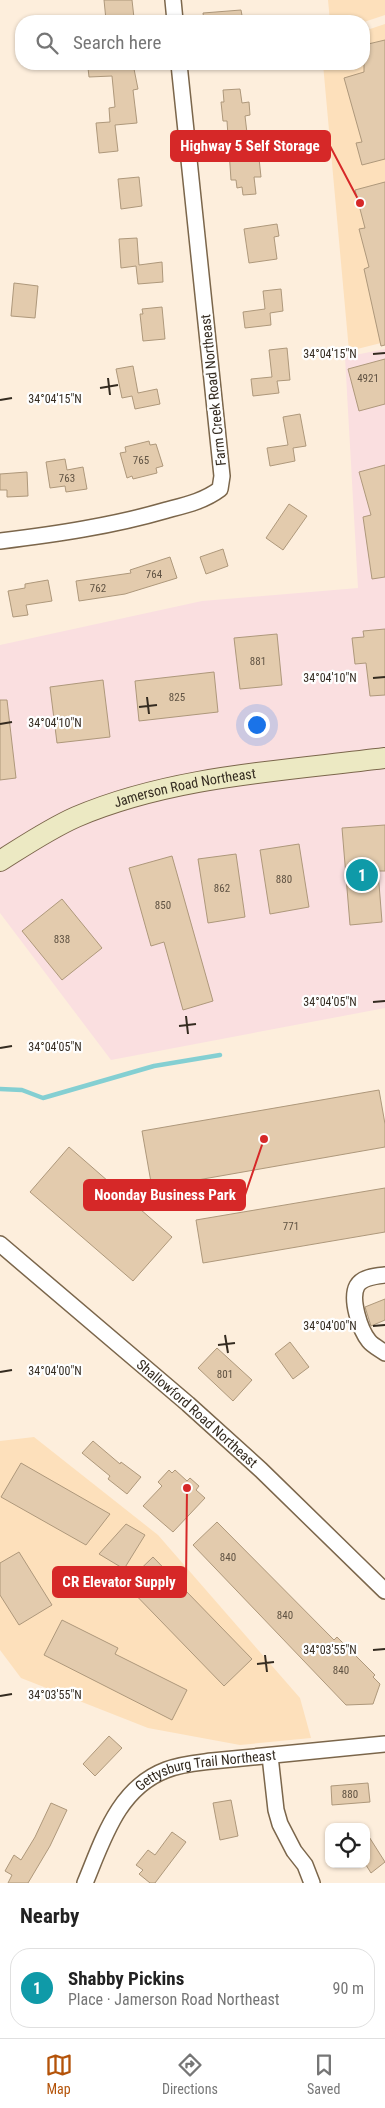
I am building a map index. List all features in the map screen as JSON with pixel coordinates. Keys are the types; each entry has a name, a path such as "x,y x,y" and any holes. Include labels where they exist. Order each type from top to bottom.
{"street":[{"path":"173,0 174,15"},
{"name":"Farm Creek Road Northeast","path":"0,541 78,531 141,518 208,498 220,489 222,476 180,70"},
{"name":"Jamerson Road Northeast","path":"0,861 75,818 129,798 186,784 385,758"},
{"name":"Shallowford Road Northeast","path":"0,1244 255,1463 385,1591"},
{"path":"385,1275 366,1278 357,1284 354,1299 359,1320 369,1341 385,1353"},
{"name":"Gettysburg Trail Northeast","path":"85,1883 96,1853 113,1817 137,1789 165,1770 184,1764 385,1744"},
{"path":"270,1756 276,1810 280,1824 294,1850 305,1865 312,1883"}],"shaded area":[{"path":"328,0 385,0 385,15 370,20 370,15 329,15"},
{"path":"385,24 385,342 349,351 324,70 370,70 370,29"},
{"path":"385,349 385,1008 111,1060 0,913 0,645 202,601 358,588 345,357"},
{"path":"34,1437 158,1535 300,1698 311,1738 240,1745 148,1728 21,1678 0,1650 0,1441"}],"building":[{"path":"104,0 132,0 134,15 106,15"},
{"path":"241,10 242,15 203,15 203,13"},
{"path":"385,40 385,159 362,165 356,143 362,142 344,78 364,72 364,70 370,70 370,44"},
{"path":"88,70 134,70 138,89 133,90 137,123 115,125 118,151 99,153 96,123 110,122 109,108 115,107 112,76 89,77"},
{"path":"240,89 242,103 249,102 250,115 245,116 249,150 258,149 261,177 254,177 256,194 243,195 242,187 237,188 236,180 231,180 227,121 223,121 221,102 224,102 223,90"},
{"path":"139,177 142,206 121,209 118,179"},
{"path":"385,182 385,345 381,346 364,269 369,267 359,229 365,228 355,190"},
{"path":"277,224 279,236 274,237 277,259 249,263 244,229"},
{"path":"137,238 139,265 162,262 163,282 138,284 136,266 121,268 119,239"},
{"path":"14,283 38,286 35,318 11,316"},
{"path":"281,289 283,311 270,313 271,325 245,328 243,312 265,309 263,291"},
{"path":"162,307 165,339 143,341 140,314 143,314 142,309"},
{"path":"287,348 290,380 277,381 279,393 253,396 251,379 272,377 269,350"},
{"path":"385,359 385,404 359,411 348,369"},
{"path":"133,366 138,393 157,389 160,404 135,409 132,396 122,398 116,369"},
{"path":"300,414 306,446 293,448 295,461 270,466 267,448 288,445 283,417"},
{"path":"149,441 150,445 156,444 163,466 156,468 157,473 133,479 132,476 127,478 120,453 126,452 125,447"},
{"path":"65,459 67,470 83,467 87,489 66,492 65,486 50,488 46,462"},
{"path":"385,465 385,577 372,579 363,517 371,515 359,472"},
{"path":"27,472 28,496 7,497 7,490 0,490 0,474"},
{"path":"289,504 307,516 283,550 266,538"},
{"path":"223,549 228,566 206,574 200,557"},
{"path":"170,557 177,578 125,594 79,601 76,581 131,573 130,570"},
{"path":"48,580 52,601 26,605 28,615 13,617 8,591 25,588 25,584"},
{"path":"385,629 385,695 370,696 366,663 355,664 352,638 364,637 363,631"},
{"path":"277,634 282,685 240,689 234,638"},
{"path":"214,672 218,712 139,721 135,681"},
{"path":"103,680 110,737 57,743 50,687"},
{"path":"0,700 7,700 16,778 0,780"},
{"path":"385,825 385,871 378,871 382,922 350,925 342,828"},
{"path":"299,844 309,907 270,914 260,850"},
{"path":"236,854 245,917 208,923 198,859"},
{"path":"172,856 213,1001 183,1010 164,942 151,946 129,868"},
{"path":"62,899 102,948 62,980 22,931"},
{"path":"379,1090 385,1124 385,1147 152,1188 142,1131"},
{"path":"69,1147 172,1237 133,1281 30,1192"},
{"path":"385,1188 385,1232 203,1263 196,1220"},
{"path":"385,1299 385,1320 371,1326 365,1307"},
{"path":"290,1342 309,1367 293,1379 275,1354"},
{"path":"217,1348 252,1380 233,1401 198,1368"},
{"path":"93,1441 120,1464 121,1462 141,1477 127,1494 108,1479 110,1476 82,1453"},
{"path":"21,1463 110,1514 86,1545 1,1497"},
{"path":"169,1470 172,1473 175,1470 187,1481 190,1478 199,1486 196,1490 205,1498 173,1532 143,1506 162,1486 158,1482"},
{"path":"217,1522 334,1640 337,1637 375,1675 373,1677 380,1684 373,1704 346,1705 193,1545"},
{"path":"126,1524 145,1535 124,1569 99,1554"},
{"path":"19,1552 52,1605 19,1625 0,1595 0,1563"},
{"path":"153,1557 252,1659 224,1686 125,1584"},
{"path":"62,1620 118,1648 115,1654 187,1690 172,1720 44,1655"},
{"path":"109,1736 122,1748 95,1776 83,1764"},
{"path":"368,1783 370,1802 332,1805 331,1786"},
{"path":"231,1800 238,1836 220,1840 213,1803"},
{"path":"51,1803 67,1810 50,1846 28,1883 8,1883 12,1875 5,1871 14,1855 21,1860 35,1837"},
{"path":"172,1832 186,1842 155,1883 150,1883 139,1874 143,1870 136,1865 148,1850 155,1855"},
{"path":"370,1838 385,1862 371,1873 368,1868 370,1868"}],"waterway":[{"path":"0,1089 22,1090 43,1098 154,1066 220,1055"}],"place":[{"name":"Highway 5 Self Storage","path":"360,203"},
{"name":"Shabby Pickins","path":"362,875"},
{"name":"Noonday Business Park","path":"264,1139"},
{"name":"CR Elevator Supply","path":"187,1488"}]}
